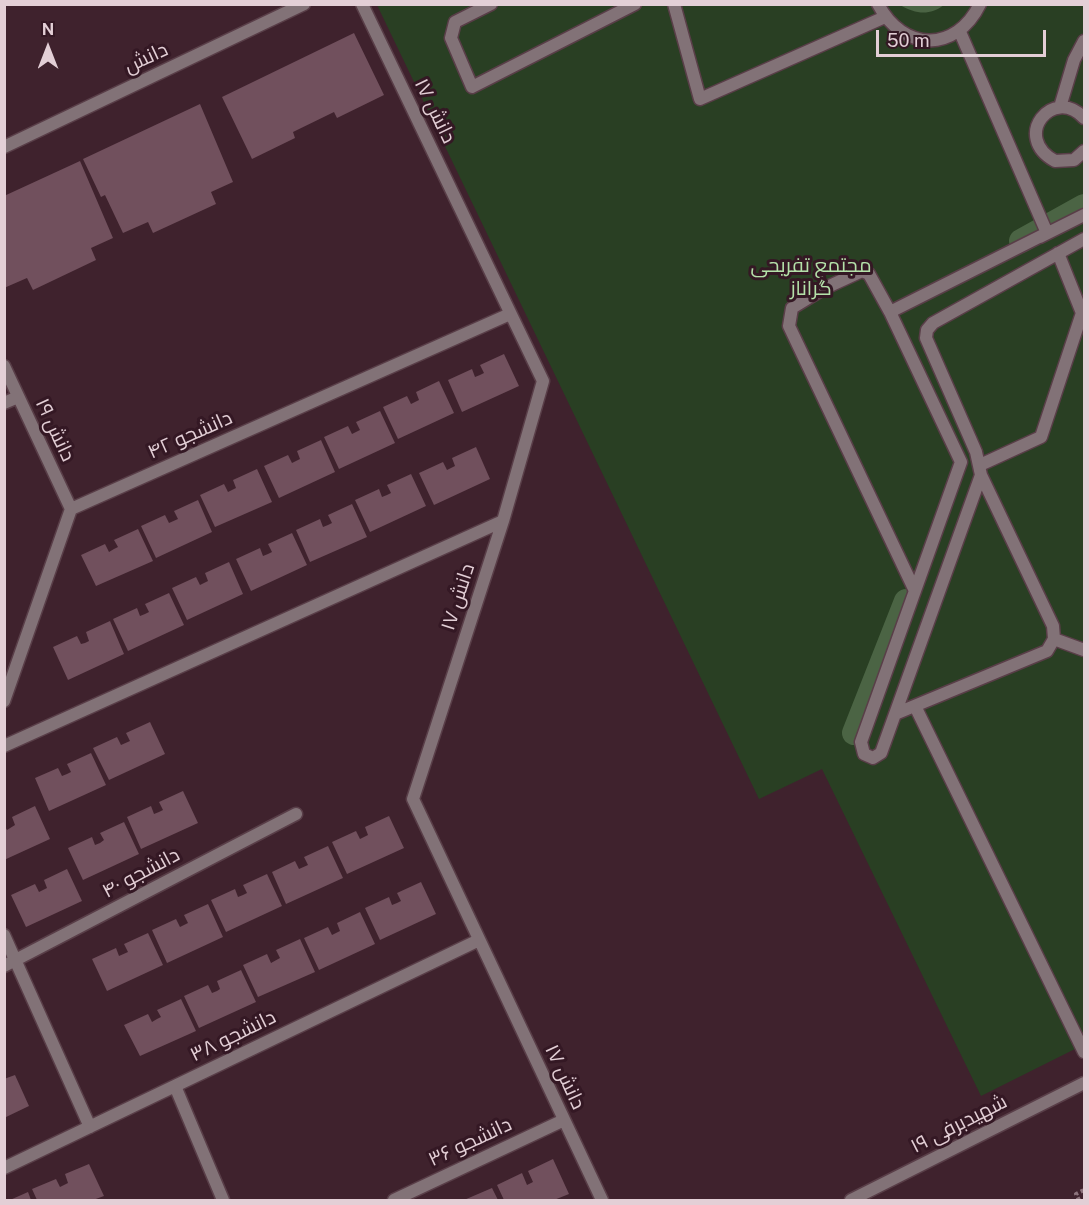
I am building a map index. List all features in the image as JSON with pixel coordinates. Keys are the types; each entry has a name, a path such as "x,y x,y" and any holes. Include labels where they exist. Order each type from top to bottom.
{"street":[{"name":"دانش","path":"4,147 304,4"},
{"name":"دانش ۱۷","path":"362,4 543,381 503,521 413,799 602,1200"},
{"path":"491,4 455,22 451,38 472,87 635,4"},
{"path":"674,4 700,99 885,17"},
{"path":"878,4 896,30 911,38 936,40 960,32 973,19 980,4"},
{"path":"890,312 1047,233 1042,216 960,32"},
{"path":"1060,107 1074,60 1084,40"},
{"path":"1083,158 1064,162 1055,161 1040,150 1036,141 1038,123 1051,109 1060,107 1077,111 1084,118"},
{"path":"1031,241 1084,215"},
{"path":"895,714 1047,651 1054,639 1053,626 980,470 926,338 927,330 933,323 1084,239"},
{"path":"915,591 789,326 792,308 823,289 862,271 869,273 890,312 961,462 915,591 861,742 864,754 873,758 881,753 980,470 1041,436 1082,313 1058,253"},
{"name":"دانشجو ۴۲","path":"71,509 510,314"},
{"name":"دانش ۱۹","path":"4,366 71,509"},
{"path":"4,403 18,397"},
{"path":"4,701 71,509"},
{"path":"4,746 503,521"},
{"path":"1054,639 1084,650"},
{"path":"915,706 1084,1052"},
{"name":"دانشجو ۴۰","path":"10,963 296,814"},
{"path":"4,935 10,963 90,1127"},
{"name":"دانشجو ۳۸","path":"4,1168 479,940"},
{"name":"شهیدبرفی ۱۹","path":"851,1200 1084,1083"},
{"path":"175,1086 223,1200"},
{"name":"دانشجو ۳۶","path":"394,1200 564,1120"}],"path":[{"path":"1079,1200 1076,1194 1084,1190"}],"green space":[{"name":"مجتمع تفریحی گراناز","path":"377,5 1084,5 1084,1031 1079,1047 981,1096 822,769 759,799"}],"shaded area":[{"path":"900,5 944,5 933,11 922,12"}],"building":[{"path":"354,33 384,95 337,118 334,112 293,132 295,138 252,159 222,97"},
{"path":"200,104 233,182 211,192 216,204 153,233 148,222 123,233 105,195 101,197 83,159"},
{"path":"80,161 113,238 91,248 96,260 33,290 27,278 4,288 4,196"},
{"path":"504,354 519,386 462,412 448,380 472,369 475,377 480,375 484,373 480,365"},
{"path":"439,381 454,413 398,439 383,407 407,396 411,404 419,400 416,392"},
{"path":"380,411 395,443 339,469 324,437 348,426 352,434 360,430 356,422"},
{"path":"321,440 335,472 279,498 264,466 288,455 292,463 300,459 297,451"},
{"path":"476,447 490,479 434,505 419,473 443,462 447,470 455,466 452,458"},
{"path":"257,469 272,502 215,527 200,495 224,484 228,492 236,488 233,480"},
{"path":"411,474 426,506 370,532 355,500 379,489 382,497 387,495 391,493 387,485"},
{"path":"198,500 212,532 156,558 141,526 165,515 169,523 178,519 174,511"},
{"path":"352,504 367,537 310,562 296,530 320,519 323,527 328,525 332,523 328,515"},
{"path":"138,529 153,561 96,586 81,555 105,544 109,552 118,547 114,540"},
{"path":"292,533 307,565 251,591 236,559 260,548 263,556 268,554 272,552 268,544"},
{"path":"229,562 243,594 187,620 172,588 196,577 200,585 208,581 205,573"},
{"path":"169,593 184,625 128,651 113,619 137,608 140,616 145,614 149,612 145,604"},
{"path":"110,621 124,654 68,680 53,647 77,636 81,644 85,643 89,641 86,632"},
{"path":"150,722 165,754 109,780 93,748 117,737 121,745 130,741 126,733"},
{"path":"91,753 106,785 49,811 35,778 58,768 62,776 67,774 71,772 67,764"},
{"path":"183,791 198,823 141,849 127,817 151,806 154,814 159,812 163,810 159,802"},
{"path":"35,806 50,839 4,860 4,825 7,830 15,825 12,817"},
{"path":"389,816 404,848 347,874 332,842 356,831 360,839 368,835 365,827"},
{"path":"124,822 139,854 83,880 68,848 92,837 95,845 100,843 104,840 100,833"},
{"path":"328,846 343,878 286,904 272,872 295,861 299,869 308,865 304,857"},
{"path":"67,869 82,901 26,927 11,895 35,884 39,892 47,888 44,880"},
{"path":"267,874 282,906 226,932 211,900 235,889 238,897 243,895 247,893 243,885"},
{"path":"421,882 436,914 380,940 365,908 389,897 392,905 397,903 401,901 397,893"},
{"path":"208,904 223,937 167,963 152,930 176,919 180,927 188,923 184,915"},
{"path":"360,912 375,944 319,970 304,938 328,927 332,935 340,931 337,923"},
{"path":"148,933 163,965 107,991 92,959 116,948 119,956 128,952 124,944"},
{"path":"300,939 315,972 258,997 243,965 267,954 271,963 280,958 276,950"},
{"path":"241,970 256,1002 199,1028 184,996 208,985 212,993 217,991 220,989 217,981"},
{"path":"181,999 196,1031 140,1056 124,1025 148,1014 152,1022 161,1017 157,1010"},
{"path":"15,1075 29,1106 4,1118 4,1079"},
{"path":"553,1159 569,1194 554,1200 504,1200 497,1185 522,1173 527,1185 533,1182 528,1171"},
{"path":"89,1164 104,1196 93,1200 37,1200 32,1189 56,1179 60,1187 68,1183 65,1174"},
{"path":"492,1188 498,1200 464,1200"},
{"path":"28,1192 31,1200 10,1200"}],"waterway":[{"path":"1021,241 1084,206"},
{"path":"854,733 906,601"}]}
